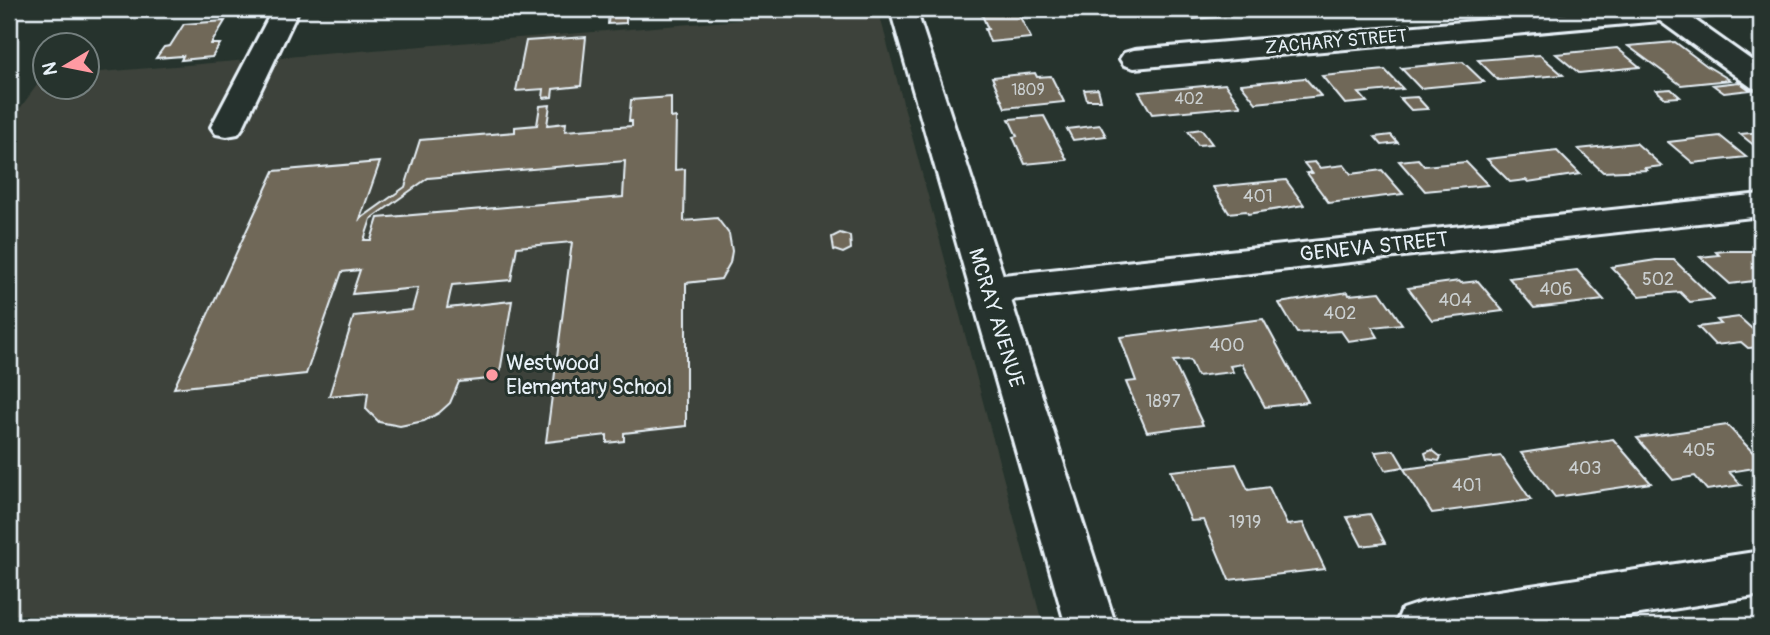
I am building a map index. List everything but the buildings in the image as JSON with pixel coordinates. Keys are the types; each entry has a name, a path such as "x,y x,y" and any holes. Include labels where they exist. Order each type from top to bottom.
{"street":[{"path":"227,127 286,9"},
{"name":"MCRAY AVENUE","path":"903,9 1091,626"},
{"name":"ZACHARY STREET","path":"1134,59 1629,12 1706,9"},
{"path":"1665,12 1761,81"},
{"name":"GENEVA STREET","path":"988,290 1761,205"},
{"path":"1420,626 1761,573"}],"shaded area":[{"name":"Westwood Elementary School","path":"878,9 1043,626 9,626 9,123 32,92 32,102 102,102 102,72"}],"place":[{"name":"Westwood Elementary School","path":"492,375"}]}
